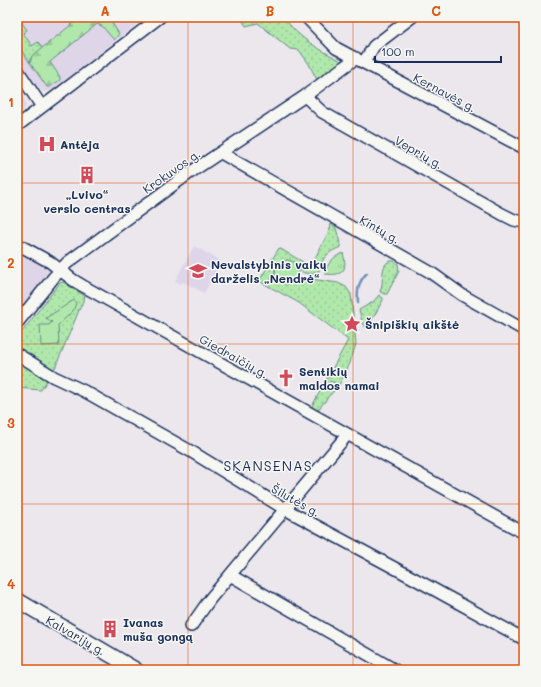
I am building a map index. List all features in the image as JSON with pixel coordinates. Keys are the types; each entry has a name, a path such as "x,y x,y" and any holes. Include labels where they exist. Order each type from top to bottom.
{"main road":[{"name":"Kalvarijų g.","path":"17,600 136,670"}],"street":[{"path":"17,126 160,17"},
{"name":"Kernavės g.","path":"306,17 336,48 361,58 524,141"},
{"name":"Krokuvos g.","path":"17,324 67,263 188,174 361,58 374,46 412,17"},
{"name":"Kernavės g.","path":"361,58 524,148"},
{"path":"17,69 42,107"},
{"name":"Veprių g.","path":"305,96 322,112 502,214 514,220 524,222"},
{"name":"Kintų g.","path":"221,152 430,272 462,295 524,330"},
{"name":"Giedraičių g.","path":"17,244 50,262 83,286 524,533"},
{"name":"Šilutės g.","path":"17,354 54,377 84,391 192,452 284,509 415,578 524,639"},
{"path":"191,626 210,599 347,434"},
{"path":"230,575 395,670"}],"shaded area":[{"path":"17,17 146,17 53,90 44,92 36,86 17,57"},
{"path":"17,86 24,97 26,106 17,117"},
{"name":"Nevalstybinis vaikų darželis „Nendrė“","path":"194,246 221,261 204,293 183,282 181,284 175,281"},
{"path":"17,248 44,263 49,268 49,271 17,313"}],"green space":[{"path":"81,17 108,17 119,34 114,40 102,26 97,24 50,62 60,77 60,80 50,87 47,87 30,63 32,56"},
{"path":"240,17 284,17 303,38 343,62 318,82 309,64 299,50 290,49 258,23 246,26"},
{"path":"20,20 27,30 23,33 32,46 38,42 43,48 30,59 30,63 17,44 17,22"},
{"path":"331,224 336,228 341,247 332,251 325,257 318,274 315,271 313,274 303,273 298,266 275,268 275,276 298,277 338,283 346,287 351,294 356,344 350,363 339,385 330,381 327,386 335,390 317,411 311,408 348,340 299,303 259,281 279,248 308,265 312,264 330,229"},
{"path":"343,253 345,264 343,271 336,274 325,274 331,261 336,256"},
{"path":"287,260 296,263 299,272 296,281 287,284 278,281 275,272 278,263"},
{"path":"390,261 394,261 398,264 399,271 387,294 385,294 380,292 383,270 384,266"},
{"path":"63,282 85,296 55,368 41,390 17,388 17,338 60,283"},
{"path":"379,295 383,298 383,300 369,325 366,327 363,325 359,310 373,302"},
{"path":"74,300 76,303 73,311 58,325 59,345 41,346 40,325 49,325 52,322 46,318"}],"waterway":[{"path":"358,303 359,286 367,273"}],"place":[{"name":"Antėja","path":"47,144"},
{"name":"„Lvivo“ verslo centras","path":"87,175"},
{"name":"Nevalstybinis vaikų darželis „Nendrė“","path":"198,271"},
{"name":"Šnipiškių aikštė","path":"352,324"},
{"name":"Sentikių maldos namai","path":"286,378"},
{"name":"Ivanas muša gongą","path":"110,629"}],"district":[{"name":"SKANSENAS","path":"268,465"}]}
